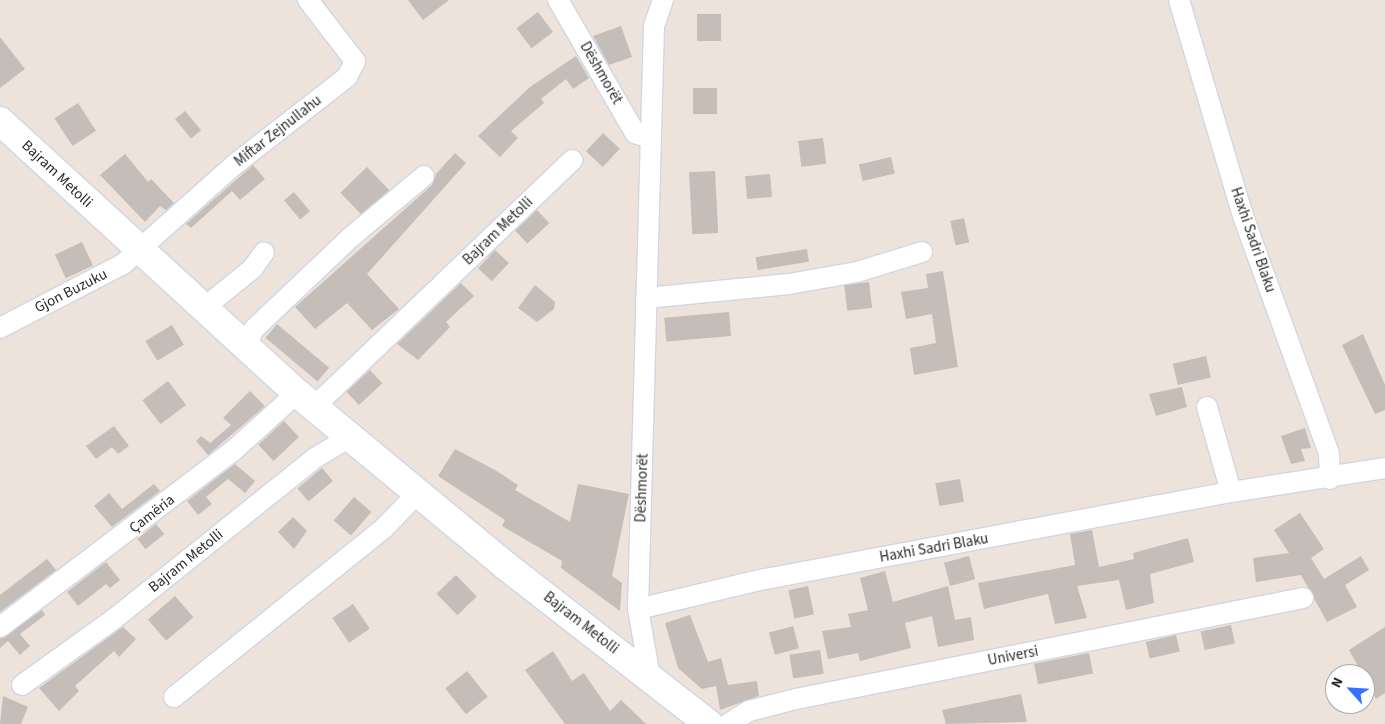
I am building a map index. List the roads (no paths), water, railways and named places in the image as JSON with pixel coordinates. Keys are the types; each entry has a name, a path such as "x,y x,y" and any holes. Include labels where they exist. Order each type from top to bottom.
{"main road":[{"name":"Bajram Metolli","path":"0,121 138,250 205,307 245,346 350,437 650,677 697,721"}],"street":[{"name":"Miftar Zejnullahu","path":"138,250 234,165 347,77 355,61 308,0"},
{"name":"Dëshmorët","path":"558,0 635,134 650,138"},
{"name":"Dëshmorët","path":"650,677 638,609 654,26 663,0"},
{"name":"Haxhi Sadri Blaku","path":"1179,0 1243,216 1329,453 1330,479"},
{"name":"Bajram Metolli","path":"306,399 572,160"},
{"path":"245,346 254,329 424,176"},
{"name":"Gjon Buzuku","path":"0,328 123,264 138,250"},
{"path":"205,307 253,268 264,252"},
{"path":"646,298 789,284 857,272 922,252"},
{"name":"Çamëria","path":"0,627 234,450 306,399"},
{"path":"1207,407 1231,492"},
{"name":"Bajram Metolli","path":"22,685 114,619 315,458 350,437"},
{"name":"Haxhi Sadri Blaku","path":"638,609 760,580 1231,492 1330,479 1385,468"},
{"path":"174,697 383,529 419,492"},
{"name":"Universi","path":"728,724 749,711 796,699 1303,598"}]}
